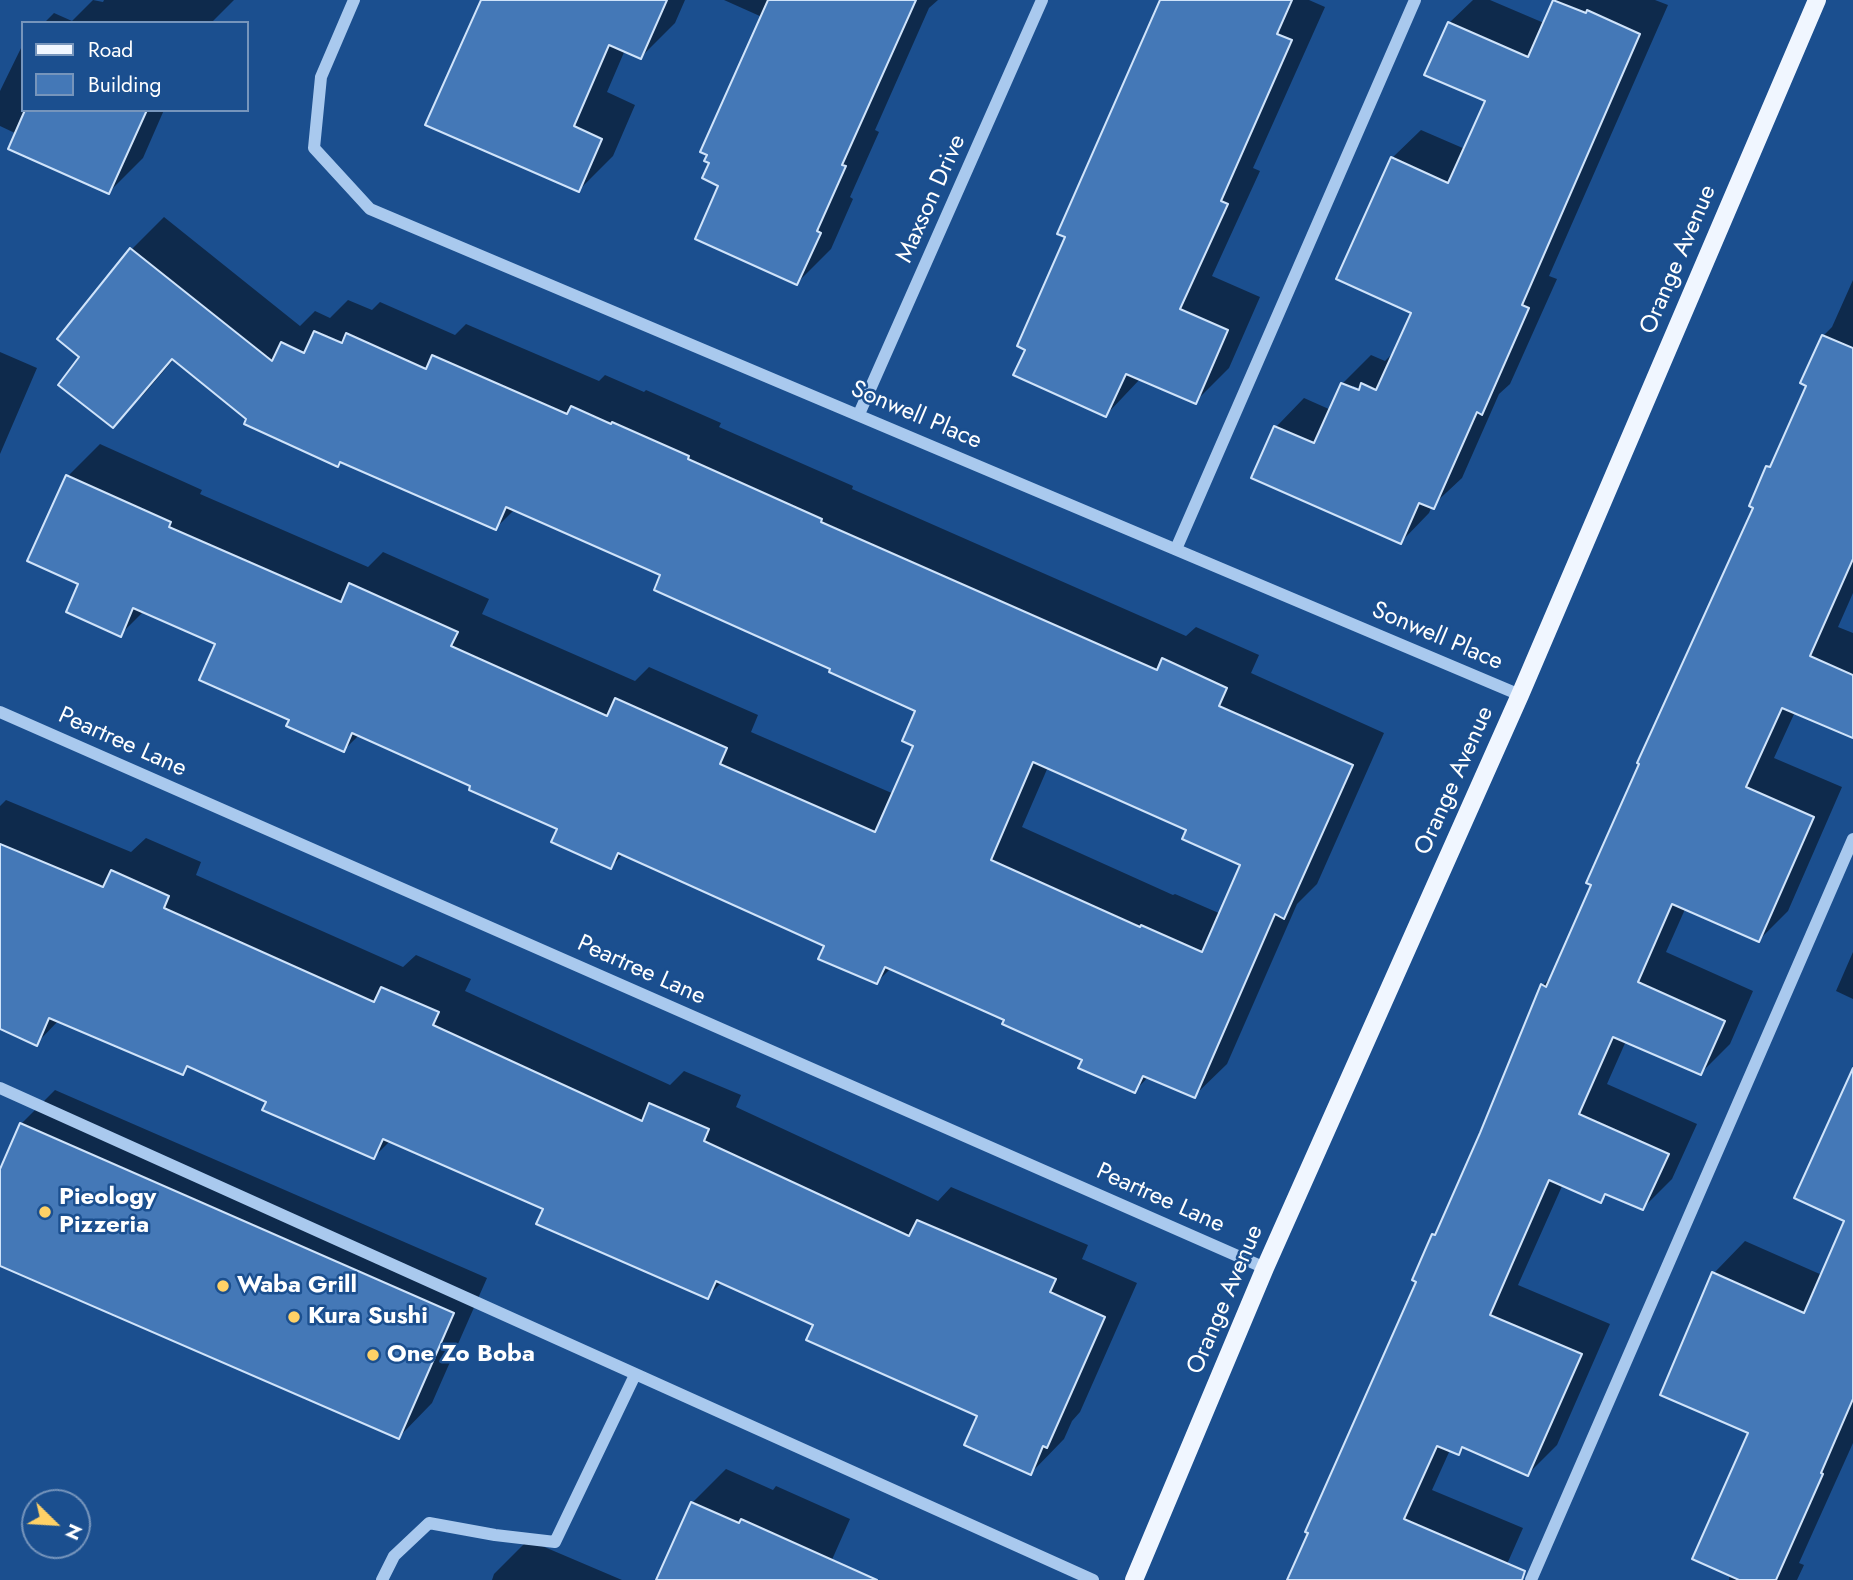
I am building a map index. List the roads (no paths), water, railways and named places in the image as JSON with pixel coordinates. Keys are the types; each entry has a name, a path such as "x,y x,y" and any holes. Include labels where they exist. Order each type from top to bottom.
{"main road":[{"name":"Orange Avenue","path":"1134,1580 1265,1268 1520,695 1818,0"}],"street":[{"name":"Sonwell Place","path":"354,0 321,77 314,148 370,209 1520,695"},
{"name":"Maxson Drive","path":"859,414 1042,0"},
{"path":"1177,549 1415,0"},
{"name":"Peartree Lane","path":"0,712 1265,1268"},
{"path":"1531,1580 1853,839"},
{"path":"0,1088 1093,1580"},
{"path":"382,1580 394,1556 429,1523 555,1542 635,1375"}],"place":[{"name":"Pieology Pizzeria","path":"45,1212"},
{"name":"Waba Grill","path":"223,1286"},
{"name":"Kura Sushi","path":"294,1317"},
{"name":"One Zo Boba","path":"373,1355"}]}
